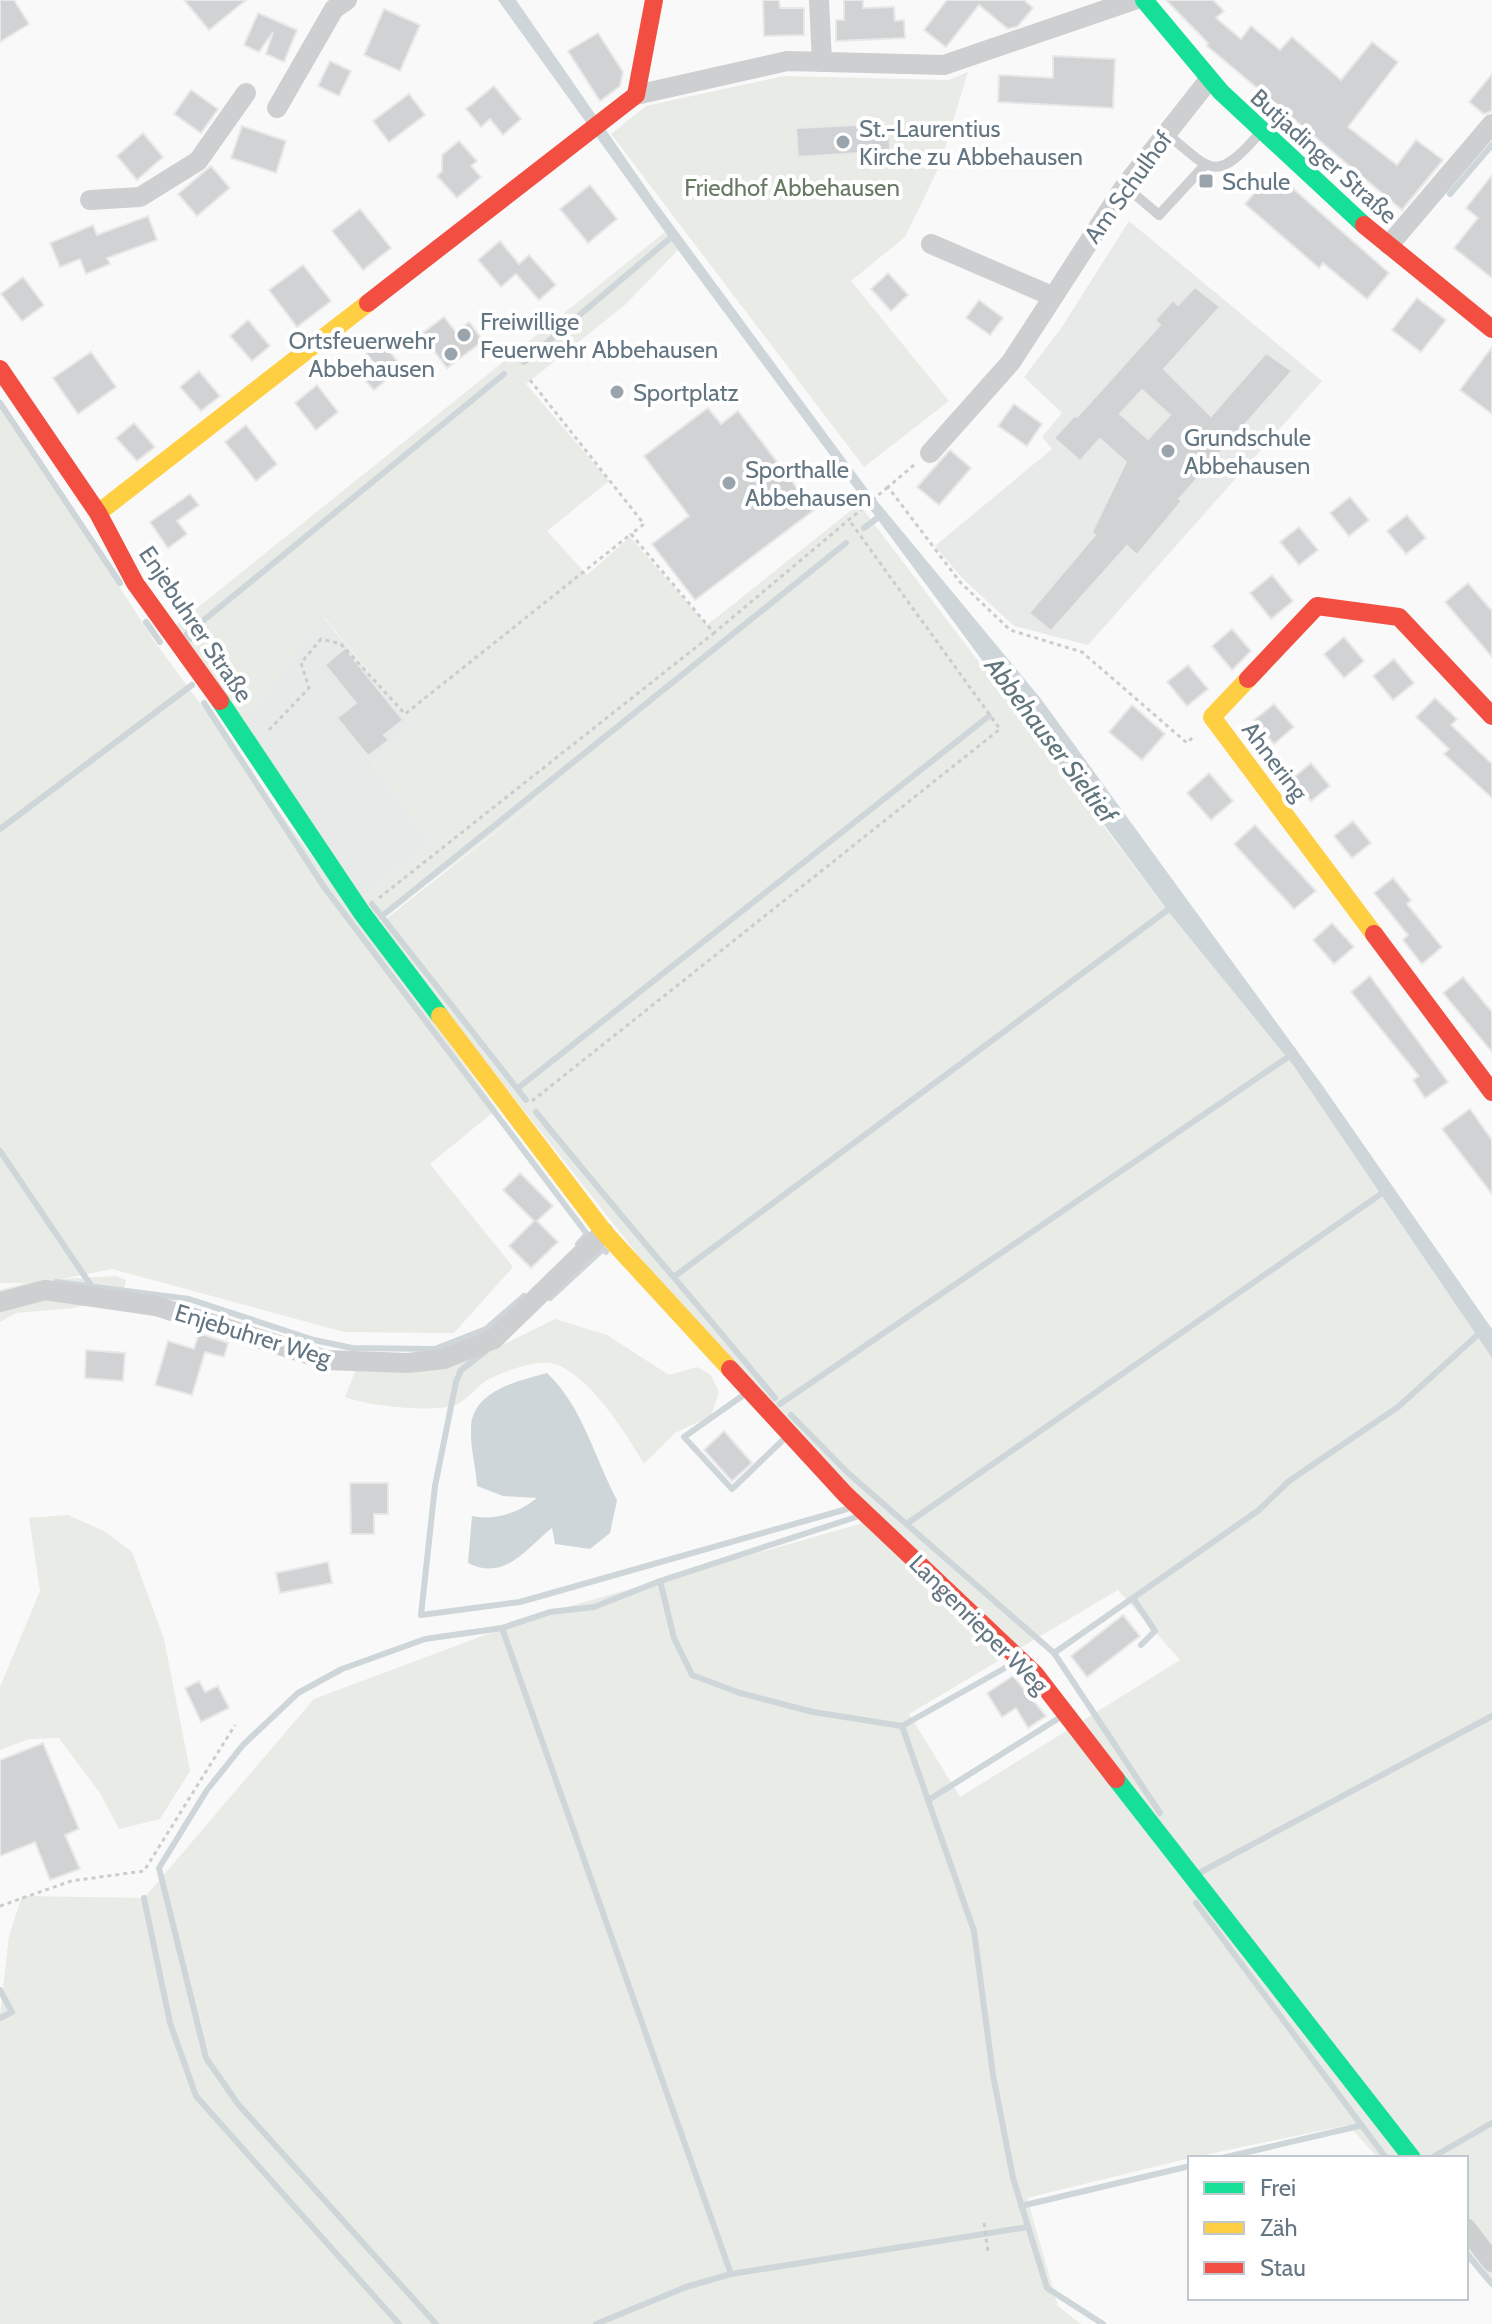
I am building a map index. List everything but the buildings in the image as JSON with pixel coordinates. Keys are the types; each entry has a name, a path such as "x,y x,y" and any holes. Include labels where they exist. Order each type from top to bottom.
{"street":[{"path":"277,108 334,9 347,0"},
{"path":"636,95 654,0"},
{"path":"819,0 822,62"},
{"path":"98,513 636,95 787,61 944,65 1134,0"},
{"name":"Butjadinger Straße","path":"1144,0 1208,81 1259,134 1492,329"},
{"name":"Am Schulhof","path":"930,453 1011,362 1125,186 1208,81"},
{"path":"90,200 140,197 198,161 246,93"},
{"path":"1389,245 1492,124"},
{"path":"931,244 1052,296"},
{"name":"Enjebuhrer Straße","path":"0,369 98,513 135,583 253,748 362,913 604,1232"},
{"name":"Ahnering","path":"1492,716 1399,617 1317,606 1212,717 1492,1092"},
{"name":"Enjebuhrer Weg","path":"0,1302 45,1290 156,1306 326,1360 408,1363 444,1359 494,1339 604,1232"},
{"name":"Langenrieper Weg","path":"604,1232 845,1494 1035,1674 1410,2156"},
{"path":"1468,2231 1492,2262"}],"lane":[{"path":"1165,132 1205,165 1225,166 1235,161 1259,134"},
{"path":"1125,186 1159,215 1205,165"}],"path":[{"path":"253,748 309,688 301,663 321,639 341,644 405,714 644,524 530,380"},
{"path":"377,899 714,633 930,453"},
{"path":"888,487 960,582 1010,630 1082,652 1187,743 1212,717"},
{"path":"514,1115 1000,729 849,520"},
{"path":"631,534 714,633"},
{"path":"0,1906 71,1881 144,1871 235,1725"},
{"path":"984,2223 988,2252"}],"shaded area":[{"path":"1129,221 1322,381 1088,645 1014,626 962,578 935,546 1052,449 1042,437 1062,413 1024,377 1062,327"},
{"path":"323,617 412,725 371,763 433,842 359,900 241,726"}],"green space":[{"name":"Friedhof Abbehausen","path":"968,72 939,167 905,237 851,281 949,401 864,467 611,134 646,106 784,76 949,80"},
{"path":"665,232 678,250 626,304 526,384 609,481 547,531 587,575 630,537 707,625 859,504 1171,915 1293,1065 1492,1358 1492,2283 1468,2256 1468,2156 1376,2156 1348,2125 1188,2156 1188,2158 1027,2198 1058,2306 1081,2324 0,2324 0,2015 9,1936 22,1896 144,1898 314,1699 539,1615 863,1523 668,1293 378,925 552,788 377,923 359,900 433,842 371,763 412,725 324,617 241,726 171,629","holes":["1118,1590 1180,1660 960,1797 909,1714"]},
{"path":"1137,386 1170,415 1148,439 1120,414 1132,401"},
{"path":"0,402 155,642 497,1109 430,1164 513,1267 454,1333 344,1332 112,1269 61,1279 116,1276 126,1280 122,1297 73,1308 16,1313 0,1322 0,1290 26,1283 0,1283"},
{"path":"555,1319 607,1335 669,1375 697,1367 711,1375 719,1392 711,1416 675,1433 644,1464 593,1392 568,1370 555,1364 530,1364 504,1373 485,1382 460,1403 445,1407 400,1407 345,1397 356,1369 384,1360 472,1360"},
{"path":"68,1515 104,1531 132,1552 164,1639 190,1771 160,1819 119,1829 100,1793 59,1738 29,1739 0,1750 0,1687 40,1591 29,1518"}],"water":[{"name":"Abbehauser Sieltief","path":"498,0 516,0 655,201 868,490 1041,699 1322,1085 1492,1329 1492,1358 1293,1065 1171,915 678,250"},
{"path":"547,1373 579,1417 617,1500 610,1533 590,1549 555,1544 552,1528 504,1566 481,1568 468,1563 472,1516 506,1514 537,1498 503,1496 477,1486 471,1436 473,1416 479,1405 498,1390"}],"waterway":[{"path":"1450,194 1492,145"},
{"path":"524,362 674,235"},
{"path":"191,639 187,634 504,374"},
{"path":"0,403 120,583"},
{"path":"864,528 880,516"},
{"path":"382,916 846,543"},
{"path":"146,622 160,642"},
{"path":"0,829 192,685"},
{"path":"204,703 324,887 587,1234 578,1244"},
{"path":"518,1088 989,716"},
{"path":"372,904 526,1100"},
{"path":"675,1276 1173,906"},
{"path":"780,1404 1291,1055"},
{"path":"536,1112 775,1398"},
{"path":"0,1151 90,1284"},
{"path":"908,1523 1388,1189"},
{"path":"550,1298 603,1249 606,1252"},
{"path":"56,1282 189,1299 314,1340 352,1348 435,1349 486,1329 524,1296"},
{"path":"791,1415 848,1473 1054,1653 1259,1510 1289,1481 1398,1407 1483,1330"},
{"path":"486,1351 461,1370 456,1382 435,1486 421,1615 520,1602 847,1509"},
{"path":"745,1394 684,1437 732,1489 784,1439"},
{"path":"436,2324 238,2104 206,2058 159,1868 207,1790 243,1745 298,1693 342,1669 425,1639 502,1628 550,1612 594,1607 660,1581 856,1517"},
{"path":"660,1581 674,1638 692,1675 740,1693 813,1712 902,1726 1012,1664"},
{"path":"1133,1598 1155,1631 1141,1645"},
{"path":"502,1628 731,2274"},
{"path":"1054,1653 1160,1813"},
{"path":"1199,1873 1492,1716"},
{"path":"930,1799 1059,1718"},
{"path":"902,1726 974,1931 993,2075 1013,2178 1047,2288 1103,2324"},
{"path":"144,1898 170,2023 196,2096 399,2324"},
{"path":"1196,1903 1385,2156"},
{"path":"0,1990 12,2012 0,2018"},
{"path":"1434,2156 1492,2123"},
{"path":"1231,2156 1359,2126"},
{"path":"1021,2206 1188,2166"},
{"path":"596,2324 686,2287 731,2274 1028,2227"},
{"path":"1468,2255 1492,2284"}],"traffic: fast":[{"path":"1144,0 1221,92 1364,225"},
{"path":"220,701 362,913 440,1016"},
{"path":"1116,1779 1410,2156"}],"traffic: slow":[{"path":"98,513 368,303"},
{"path":"1248,679 1212,717 1374,934"},
{"path":"440,1016 604,1232 730,1369"}],"traffic: jam":[{"path":"368,303 636,95 654,0"},
{"path":"1364,225 1492,329"},
{"path":"0,369 98,513 135,583 220,701"},
{"path":"1248,679 1317,606 1399,617 1492,716"},
{"path":"1374,934 1492,1092"},
{"path":"730,1369 845,1494 1035,1674 1116,1779"}],"place":[{"name":"St.-Laurentius Kirche zu Abbehausen","path":"843,142"},
{"name":"Schule","path":"1206,181"},
{"name":"Freiwillige Feuerwehr Abbehausen","path":"464,335"},
{"name":"Ortsfeuerwehr Abbehausen","path":"451,354"},
{"name":"Sportplatz","path":"617,392"},
{"name":"Grundschule Abbehausen","path":"1168,451"},
{"name":"Sporthalle Abbehausen","path":"729,483"}]}
